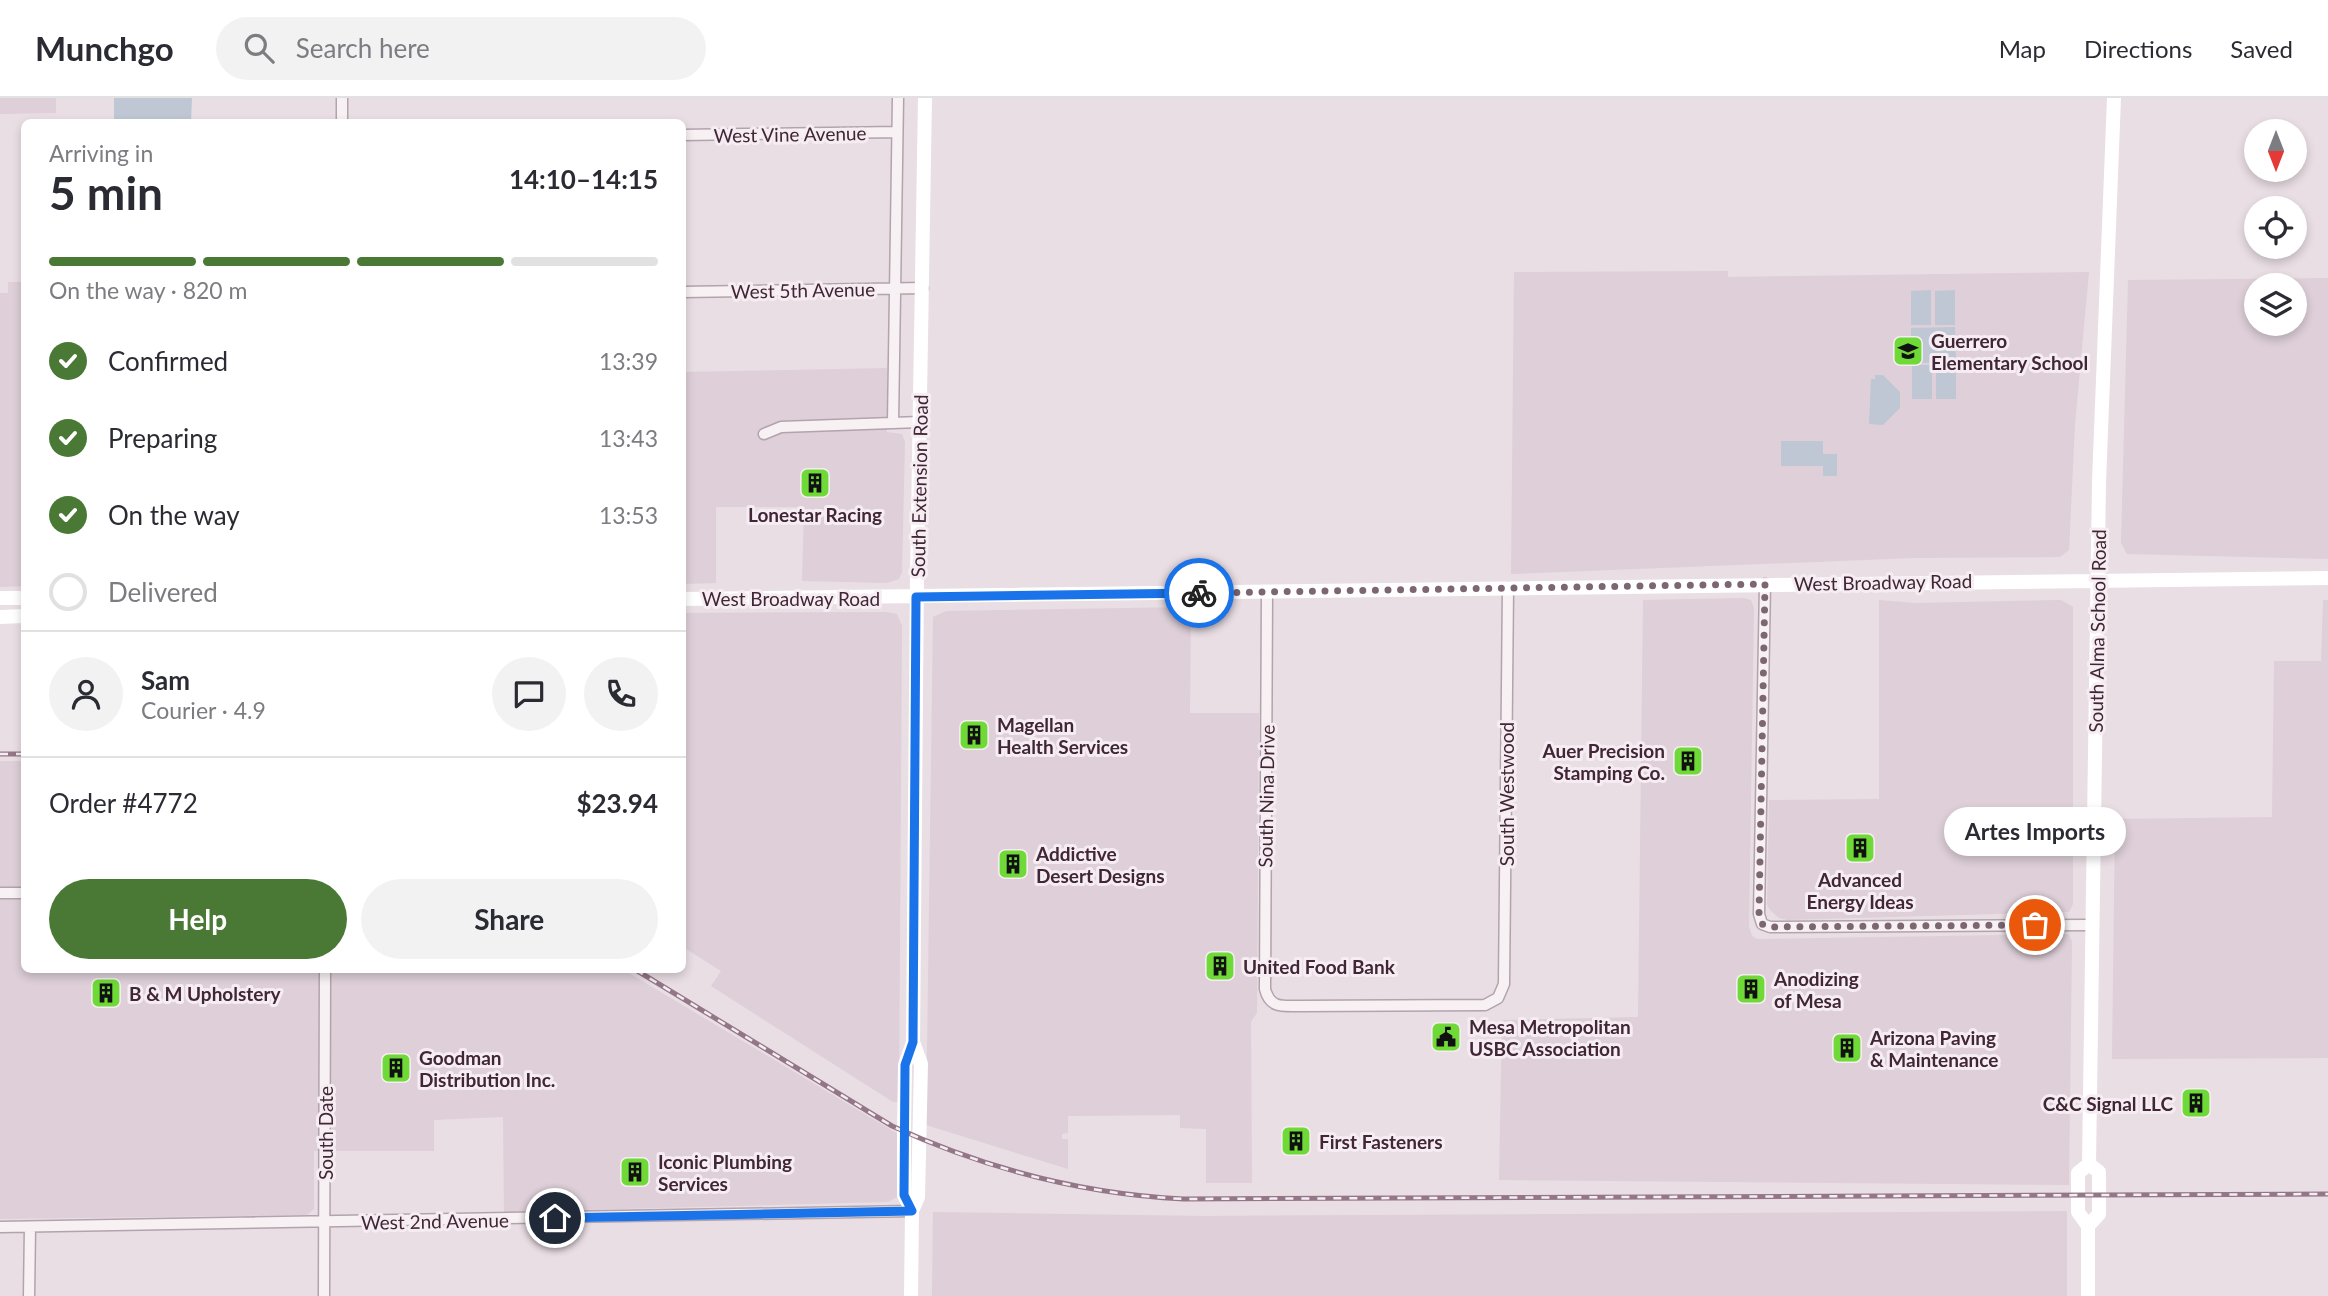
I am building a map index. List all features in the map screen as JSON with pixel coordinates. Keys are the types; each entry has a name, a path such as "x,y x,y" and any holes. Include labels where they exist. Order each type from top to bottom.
{"main road":[{"name":"South Extension Road","path":"911,1296 912,1211 918,1197 921,1064 913,1042 916,597 925,98"},
{"name":"South Alma School Road","path":"2088,1296 2088,1226 2078,1212 2078,1173 2089,1164 2097,579 2113,98"},
{"name":"West Broadway Road","path":"686,599 2328,578"},
{"path":"0,598 21,598"},
{"path":"0,617 21,616"},
{"name":"South Alma School Road","path":"2088,1226 2099,1214 2099,1172 2089,1164"}],"street":[{"path":"342,98 342,119"},
{"name":"South Extension Road","path":"893,423 898,98"},
{"name":"West Vine Avenue","path":"686,135 897,132"},
{"name":"West 5th Avenue","path":"686,292 923,288"},
{"path":"764,434 782,427 920,422"},
{"path":"1765,584 1759,914 1762,924 1770,927 2092,925"},
{"name":"South Westwood","path":"1267,999 1274,1005 1370,1006 1485,1004 1498,998 1504,984 1507,588"},
{"name":"South Nina Drive","path":"1267,592 1267,999"},
{"path":"0,893 21,893"},
{"name":"South Date","path":"324,1296 325,973"},
{"name":"West 2nd Avenue","path":"0,1227 912,1211"},
{"path":"29,1296 30,1227"}],"shaded area":[{"path":"0,98 56,98 56,113 0,114"},
{"path":"114,98 192,98 191,119 114,119"},
{"path":"1728,271 1728,277 2089,272 2075,424 2069,550 2060,557 1914,558 1511,574 1514,272"},
{"path":"2307,278 2328,278 2328,559 2127,554 2121,543 2128,280 2244,279 2244,336 2307,336"},
{"path":"8,282 21,282 21,586 0,587 0,293 8,293"},
{"path":"1931,290 1931,325 1911,325 1911,291"},
{"path":"1955,290 1955,325 1935,325 1935,291"},
{"path":"1955,327 1956,362 1911,363 1911,328"},
{"path":"1956,364 1956,399 1936,399 1936,365"},
{"path":"1912,365 1932,365 1932,399 1912,399"},
{"path":"887,368 887,432 902,434 905,442 902,572 899,579 887,583 802,581 804,507 716,507 716,583 686,584 686,372"},
{"path":"1875,375 1883,375 1900,392 1900,408 1883,425 1869,424 1871,379 1875,379"},
{"path":"1781,441 1823,441 1823,454 1837,454 1837,476 1823,476 1823,466 1781,466"},
{"path":"1643,600 1751,600 1754,608 1749,927 1752,936 1757,939 2068,934 2072,941 2069,1185 1499,1180 1502,1020 1638,1017"},
{"path":"1879,600 1915,603 2061,600 2073,607 2073,904 2069,912 1787,920 1779,918 1770,910 1767,904 1769,800 1879,799"},
{"path":"2323,600 2328,600 2328,1058 2112,1059 2115,819 2272,817 2274,661 2321,661"},
{"path":"1191,607 1190,713 1259,713 1257,1013 1251,1022 1252,1183 1206,1183 1206,1129 1180,1128 1180,1115 1068,1116 1068,1133 1062,1134 1062,1139 1068,1139 1068,1169 926,1125 933,617 946,611"},
{"path":"686,613 897,614 902,626 899,1102 893,1102 711,986 721,971 686,949"},
{"path":"0,761 21,761 21,973 629,973 898,1134 897,1197 888,1202 504,1212 503,1117 434,1120 434,1151 314,1151 314,1209 307,1215 0,1219"},
{"path":"2067,1211 2067,1296 932,1296 933,1212 1205,1216"}],"railway":[{"path":"0,754 21,754"},
{"path":"641,973 892,1126 999,1167 1108,1192 1184,1199 2328,1194"}],"way so far":[{"path":"1199,593 1765,584 1759,914 1762,924 1770,927 2035,925"}],"place":[{"name":"Guerrero Elementary School","path":"1908,351"},
{"name":"Lonestar Racing","path":"815,483"},
{"name":"Magellan Health Services","path":"974,735"},
{"name":"Auer Precision Stamping Co.","path":"1688,761"},
{"name":"Advanced Energy Ideas","path":"1860,848"},
{"name":"Addictive Desert Designs","path":"1013,864"},
{"name":"Artes Imports","path":"2035,925"},
{"name":"United Food Bank","path":"1220,966"},
{"name":"Anodizing of Mesa","path":"1751,989"},
{"name":"B & M Upholstery","path":"106,993"},
{"name":"Mesa Metropolitan USBC Association","path":"1446,1037"},
{"name":"Arizona Paving & Maintenance","path":"1847,1048"},
{"name":"Goodman Distribution Inc.","path":"396,1068"},
{"name":"C&C Signal LLC","path":"2196,1103"},
{"name":"First Fasteners","path":"1296,1141"},
{"name":"Iconic Plumbing Services","path":"635,1172"}],"route":[{"path":"555,1218 912,1211 904,1195 905,1065 913,1042 916,597 1199,593"}]}
